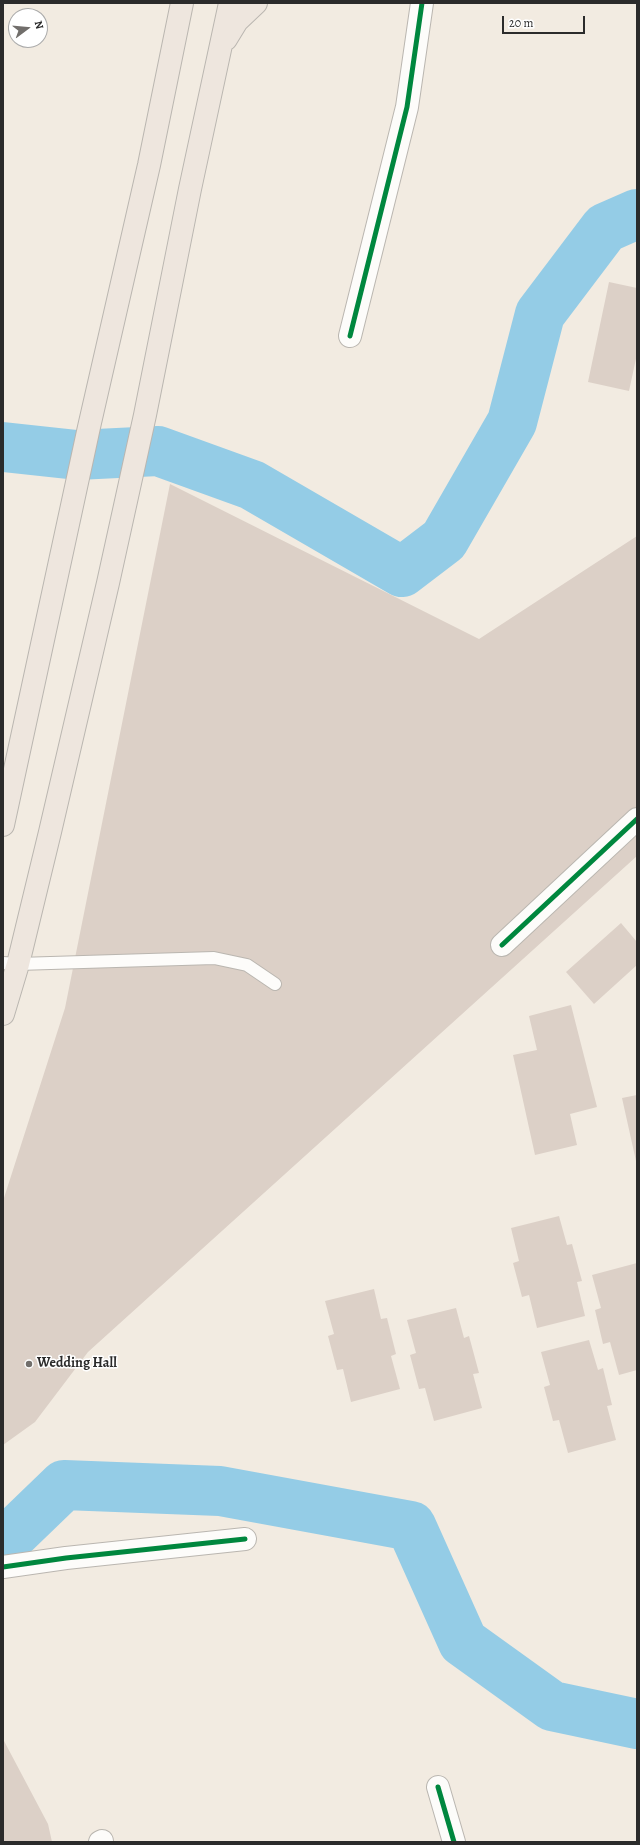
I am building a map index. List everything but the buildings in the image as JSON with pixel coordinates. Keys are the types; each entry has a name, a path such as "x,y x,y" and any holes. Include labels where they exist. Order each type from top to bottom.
{"main road":[{"path":"164,3 178,29"},
{"path":"3,825 76,484 149,165 178,29 182,3"},
{"path":"3,1014 10,964 52,824 145,414 190,189 230,3"},
{"path":"221,46 237,21 256,3"}],"street":[{"path":"350,336 407,107 422,3"},
{"path":"502,945 637,819"},
{"path":"3,1567 66,1558 245,1539"},
{"path":"438,1787 454,1842"}],"lane":[{"path":"10,964 214,958 248,965 275,984"}],"waterway":[{"path":"3,447 77,455 158,451 252,485 402,572 444,540 512,422 540,314 605,228 637,214"},
{"path":"3,1537 9,1538 64,1485 220,1491 411,1526 463,1642 552,1706 637,1724"}],"cycle path":[{"path":"350,336 407,107 422,3"},
{"path":"502,945 637,819"},
{"path":"3,1567 66,1558 245,1539"},
{"path":"438,1787 454,1842"}],"place":[{"name":"Wedding Hall","path":"29,1364"}]}
